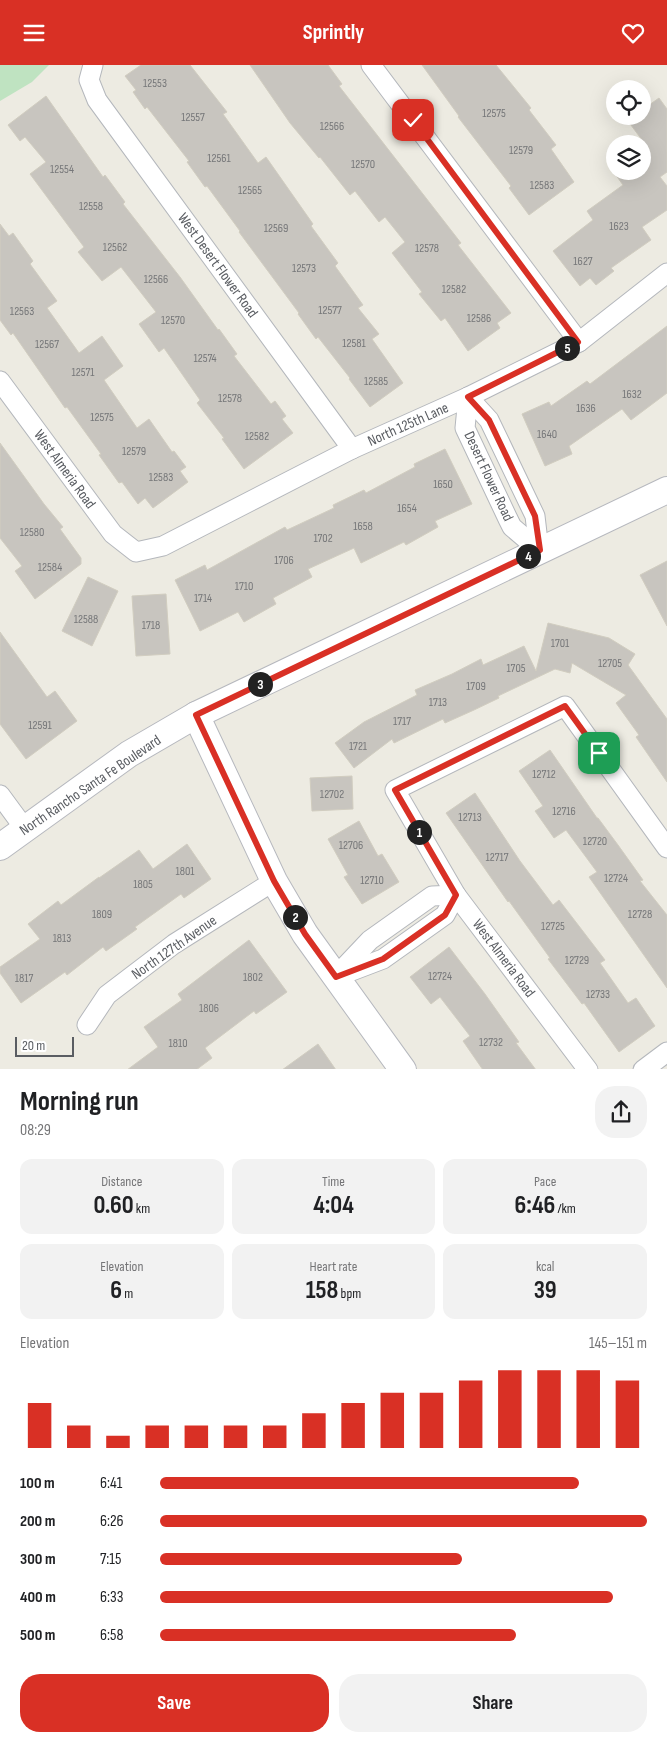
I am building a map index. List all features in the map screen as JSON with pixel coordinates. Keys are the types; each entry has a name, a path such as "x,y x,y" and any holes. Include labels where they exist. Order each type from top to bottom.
{"street":[{"path":"371,65 578,342"},
{"name":"West Desert Flower Road","path":"91,72 97,100 352,449"},
{"name":"North 125th Lane","path":"136,552 163,546 352,449 468,397 578,342 667,273"},
{"name":"West Almeria Road","path":"0,381 113,534 136,552"},
{"name":"Desert Flower Road","path":"468,397 465,428 512,527 540,550"},
{"name":"Desert Flower Road","path":"468,397 489,420 535,516 540,550"},
{"name":"North Rancho Santa Fe Boulevard","path":"0,847 129,754 196,715 667,490"},
{"name":"West Almeria Road","path":"588,1069 456,895 395,790 565,706 667,848"},
{"path":"196,715 274,881 305,934 403,1069"},
{"path":"0,795 24,829"},
{"name":"North 127th Avenue","path":"86,1025 107,995 174,944 274,881"},
{"path":"336,977 383,959 445,915 456,895"},
{"path":"643,1069 667,1052"}],"green space":[{"path":"0,65 49,65 32,82 0,101"}],"building":[{"path":"141,65 190,65 227,112 223,114 258,163 266,157 313,224 311,226 338,263 335,266 363,305 358,308 379,334 372,339 403,383 370,407 318,337 316,339 240,231 187,162 189,161 133,92 136,90 125,76"},
{"path":"250,65 328,65 342,84 339,86 461,243 458,245 511,313 497,323 500,328 468,351 445,318 441,321 419,294 422,292 392,253 405,242 385,217 379,222 355,191 350,195 290,123"},
{"path":"422,65 496,65 531,108 529,110 556,145 551,149 574,182 529,215 509,188 511,186 458,117"},
{"path":"46,96 103,177 105,175 125,202 123,204 219,329 237,354 234,356 271,404 275,401 286,416 282,419 293,433 244,469 222,439 224,438 197,403 200,400 164,348 159,352 139,324 156,312 121,267 102,281 78,252 84,247 30,174 46,162 25,137 20,141 8,125"},
{"path":"659,98 667,109 667,172 660,177 667,186 667,210 642,227 651,240 611,268 614,271 596,285 590,278 580,286 553,251 593,220 587,211 623,185 619,180 651,180 651,135 638,135 631,125 651,125 651,104"},
{"path":"0,224 9,236 13,233 33,261 30,264 57,301 47,308 79,353 102,336 123,366 104,380 137,428 149,419 172,452 174,451 186,467 180,471 188,482 153,508 145,498 138,504 122,482 119,483 99,455 101,454 67,407 65,408 13,333 11,335 0,320"},
{"path":"667,326 667,393 631,420 622,409 569,446 572,454 545,466 522,414 549,402 551,406 587,381 590,384"},
{"path":"0,443 63,527 60,529 81,558 81,564 35,599 15,571 22,566 0,538"},
{"path":"445,449 472,504 435,521 438,527 406,545 404,542 361,563 354,548 308,569 312,577 273,598 276,604 244,622 238,612 200,631 175,580 205,565 207,570 285,527 287,530 334,508 333,505 364,490 366,493 415,467 414,464"},
{"path":"667,561 667,626 640,575"},
{"path":"88,577 118,591 92,646 62,631"},
{"path":"166,594 170,654 136,656 132,596"},
{"path":"548,623 609,638 635,654 628,665 667,719 667,782 636,737 639,735 616,703 626,695 572,663 570,673 555,669 445,723 443,719 394,743 392,739 354,768 335,743 364,722 417,695 415,690 481,659 483,665 524,646 536,671"},
{"path":"0,632 47,697 55,691 77,721 26,759 0,724"},
{"path":"550,750 643,880 640,881 667,915 667,988 589,877 597,872 566,830 554,838 535,811 543,806 519,771"},
{"path":"352,776 353,809 312,811 310,778"},
{"path":"475,793 520,861 553,905 559,900 605,960 600,963 628,1003 636,998 655,1026 619,1052 584,1003 582,1004 548,959 550,958 446,813"},
{"path":"359,821 378,856 382,854 399,882 362,904 344,877 348,875 328,839"},
{"path":"187,844 211,879 184,898 181,894 135,927 137,929 106,951 103,947 67,975 65,972 21,1003 0,973 0,967 40,939 28,924 58,901 61,905 139,850 153,869"},
{"path":"249,940 287,992 256,1014 254,1011 205,1048 212,1058 197,1069 128,1069 158,1047 144,1027 182,1000 178,994"},
{"path":"449,947 519,1042 516,1043 535,1069 482,1069 463,1041 470,1036 440,997 431,1004 410,977"},
{"path":"318,1044 335,1069 283,1069"}],"route":[{"path":"413,120 578,342 468,397 489,420 535,516 540,550 196,715 274,881 305,934 336,977 383,959 445,915 456,895 395,790 565,706 599,753"}]}
